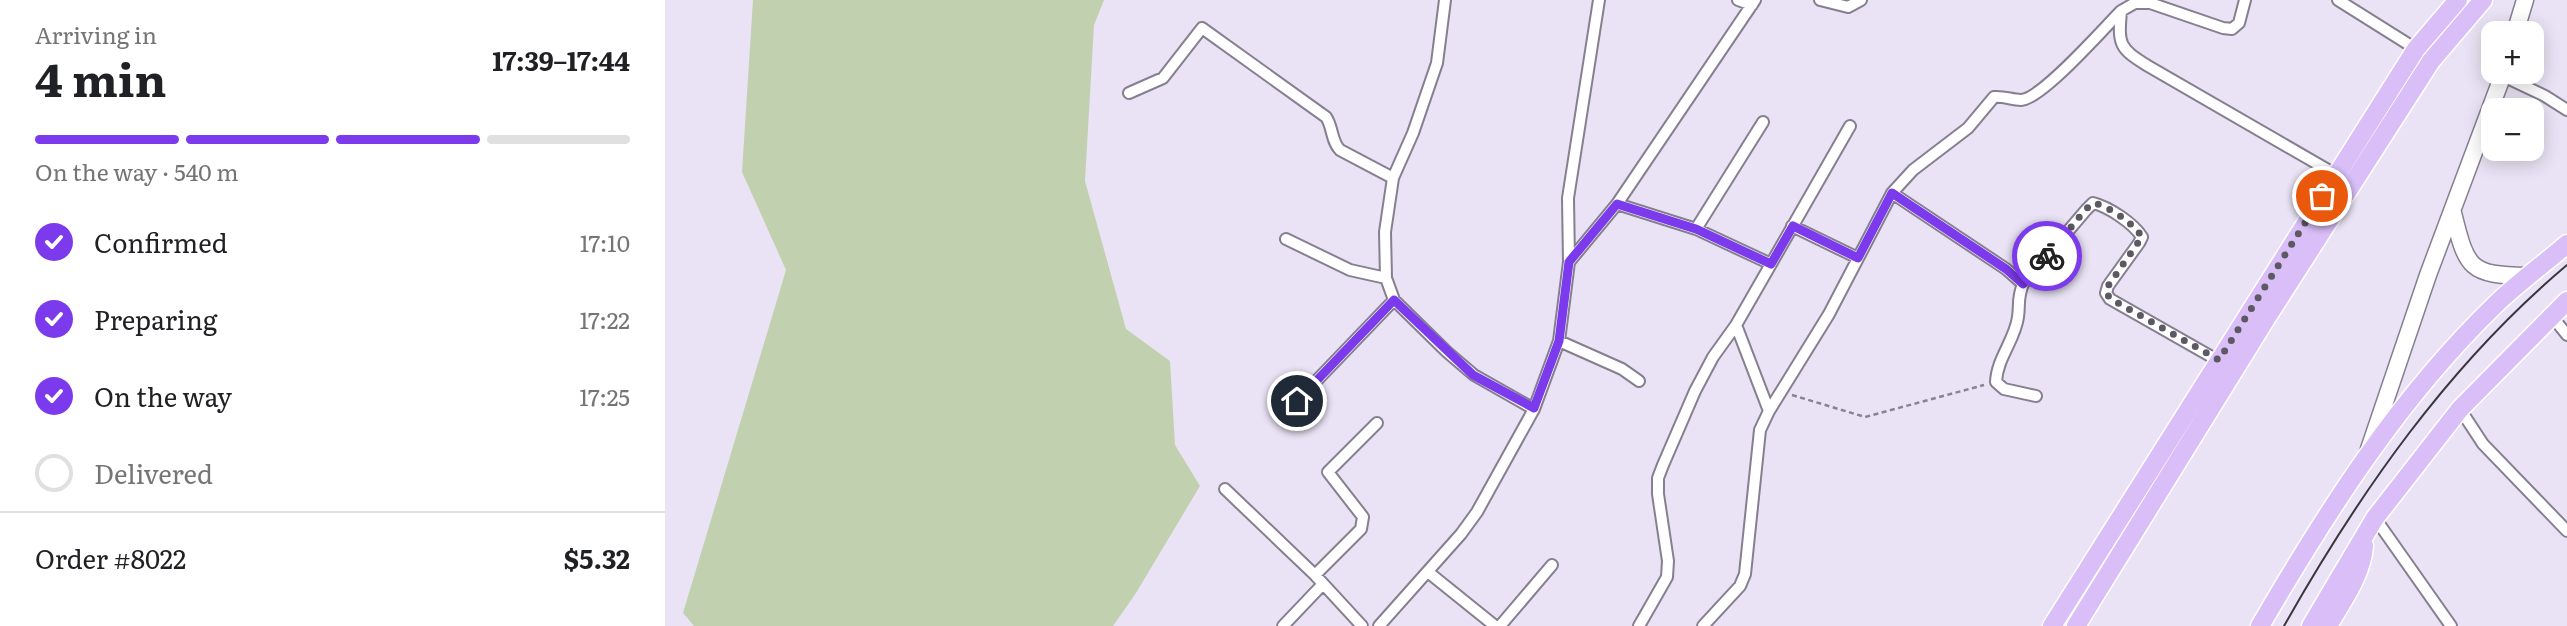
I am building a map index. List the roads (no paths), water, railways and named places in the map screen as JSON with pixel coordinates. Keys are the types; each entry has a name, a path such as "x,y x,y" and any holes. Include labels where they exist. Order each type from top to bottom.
{"main road":[{"path":"2458,0 2416,49 2055,621 2076,626 2267,317 2431,61 2483,0"},
{"path":"2519,21 2525,0"},
{"path":"2365,458 2428,275 2500,84"},
{"path":"2453,213 2464,256 2473,266 2497,275 2528,276"},
{"path":"2260,626 2365,458 2439,365 2497,304 2567,244"},
{"path":"2311,626 2375,518 2459,409 2567,301"},
{"path":"2327,626 2356,576 2363,559 2365,535"}],"street":[{"path":"1445,0 1437,63 1413,133 1393,178 1385,232 1386,278 1394,300 1473,375 1534,408"},
{"path":"1379,626 1478,512 1534,408 1559,341 1569,262 1568,198 1599,0"},
{"path":"1569,262 1617,204 1753,2 1738,0"},
{"path":"1820,0 1848,7 1861,0"},
{"path":"1703,626 1740,586 1745,573 1760,430 1829,314 1892,193 1913,170 1968,128 1994,97 2005,96 2021,100 2031,97 2074,62 2121,10 2135,3 2150,3 2232,29 2239,23 2245,0"},
{"path":"2338,0 2416,49"},
{"path":"2121,10 2119,43 2126,53 2335,174"},
{"path":"1129,93 1163,78 1202,28 1326,117 1331,125 1335,144 1340,150 1393,178"},
{"path":"2523,84 2567,110"},
{"path":"1696,229 1763,122"},
{"path":"1639,626 1667,577 1668,561 1658,478 1695,391 1713,357 1736,325 1850,126"},
{"path":"1892,193 2006,269 2023,284"},
{"path":"2036,396 2004,389 1996,382 1997,369 2018,317 2017,299 2023,284 2094,203 2102,205 2138,230 2142,237 2108,286 2106,293 2111,299 2219,360"},
{"path":"1617,204 1696,229 1771,264"},
{"path":"1793,226 1858,258"},
{"path":"1286,239 1350,270 1386,278"},
{"path":"1297,401 1394,300"},
{"path":"2551,315 2567,335"},
{"path":"1736,325 1769,411"},
{"path":"1559,341 1622,369 1639,381"},
{"path":"2459,409 2483,444 2567,531"},
{"path":"1283,626 1364,522 1363,517 1328,472 1377,423"},
{"path":"1224,489 1319,579 1362,626"},
{"path":"2375,518 2451,626"},
{"path":"1500,626 1552,565"},
{"path":"1428,572 1495,626"}],"tram line":[{"path":"2284,626 2343,527 2409,433 2484,344 2524,303 2567,265"}]}
